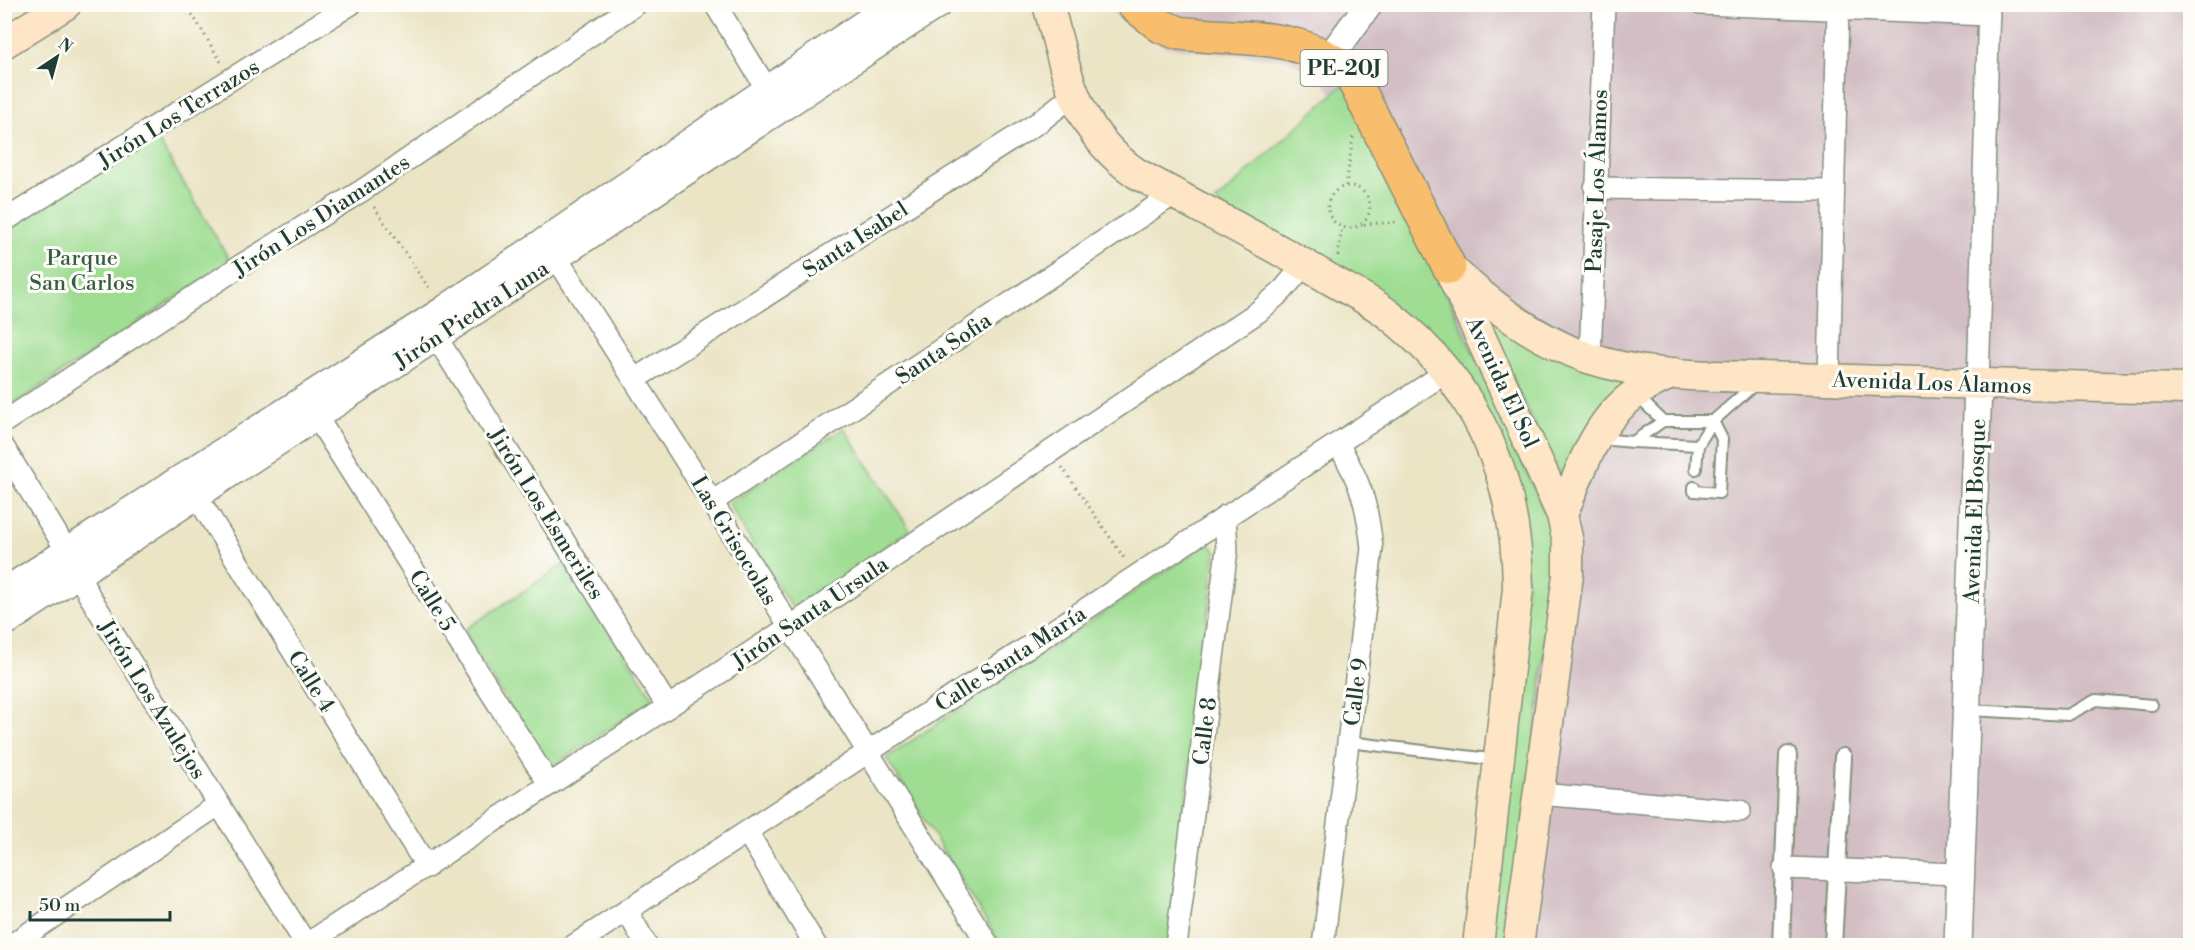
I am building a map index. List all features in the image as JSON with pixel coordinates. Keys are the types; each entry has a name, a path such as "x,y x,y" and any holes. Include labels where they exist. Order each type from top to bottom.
{"main road":[{"path":"4,43 66,4"},
{"name":"Avenida El Sol","path":"1048,4 1073,95 1098,140 1115,159 1174,194 1305,264 1388,314 1448,371 1489,439 1505,484 1518,548 1518,588 1478,945"},
{"name":"Avenida El Sol","path":"1133,4 1161,26 1179,33 1300,45 1330,57 1350,73 1360,87 1449,267 1562,515 1568,542 1568,575 1518,945"},
{"name":"Avenida Los Álamos","path":"1449,267 1471,287 1527,329 1590,358 1626,367 1674,373 1978,385 2190,389"},
{"name":"Avenida Los Álamos","path":"1562,515 1594,439 1617,408 1634,393 1674,373"}],"street":[{"name":"Jirón Los Terrazos","path":"4,221 351,4"},
{"name":"Jirón Los Diamantes","path":"4,422 240,267 363,190 636,4"},
{"path":"715,4 768,91"},
{"name":"Jirón Piedra Luna","path":"4,623 72,562 436,322 768,91 891,12 938,4"},
{"path":"1330,57 1369,4"},
{"name":"Pasaje Los Álamos","path":"1590,358 1604,4"},
{"path":"1701,4 1838,9 1989,10"},
{"path":"1829,379 1838,9"},
{"name":"Avenida El Bosque","path":"1958,945 1989,10"},
{"name":"Jirón Piedra Luna","path":"4,592 72,562 196,495 316,416 436,322 556,257 891,12"},
{"name":"Santa Isabel","path":"635,379 1039,122 1073,95"},
{"path":"1595,188 1832,191"},
{"name":"Santa Sofia","path":"712,502 1174,194"},
{"name":"Las Grisocolas","path":"556,257 635,379 989,945"},
{"name":"Jirón Santa Ursula","path":"306,945 668,707 1258,312 1283,291 1305,264"},
{"name":"Jirón Los Esmeriles","path":"436,322 668,707"},
{"name":"Calle Santa María","path":"573,945 1448,371"},
{"name":"Calle 5","path":"316,416 549,784"},
{"name":"Calle 9","path":"1323,945 1372,548 1368,510 1358,477 1338,444"},
{"name":"Jirón Los Azulejos","path":"4,448 218,805 306,945"},
{"name":"Calle 4","path":"196,495 427,867"},
{"name":"Calle 8","path":"1176,945 1227,549 1225,516"},
{"path":"1781,945 1788,755"},
{"path":"1833,945 1843,757"},
{"path":"1539,794 1740,811"},
{"path":"10,945 218,805"},
{"path":"747,832 816,945"},
{"path":"1784,868 1961,873"},
{"path":"627,911 647,945"}],"lane":[{"path":"1696,469 1698,445 1713,421 1763,376"},
{"path":"1634,393 1663,421"},
{"path":"1633,442 1663,421 1713,421"},
{"path":"1694,487 1694,491 1719,493 1722,439 1713,421"},
{"path":"1594,439 1698,445"},
{"path":"1966,710 2068,714 2096,700 2152,705"},
{"path":"1349,742 1500,760"}],"path":[{"path":"186,4 232,79"},
{"path":"1362,224 1370,213 1365,193 1353,186 1339,188 1333,192 1327,205 1331,219 1336,224 1349,229 1362,224 1426,220"},
{"path":"363,190 436,322"},
{"path":"1051,451 1136,575"}],"shaded area":[{"path":"1106,5 2190,5 2190,945 1499,945 1538,606 1385,177 1325,83 1289,60 1165,47 1120,20"}],"green space":[{"path":"1342,86 1354,88 1558,542 1510,945 1485,945 1527,582 1469,384 1215,202"},
{"name":"Parque San Carlos","path":"155,135 231,262 5,410 5,230"},
{"path":"1476,308 1632,374 1565,485"},
{"path":"844,428 910,530 794,611 728,504"},
{"path":"1208,543 1216,551 1168,945 1001,945 886,758"},
{"path":"566,563 654,699 549,769 463,631"}]}
